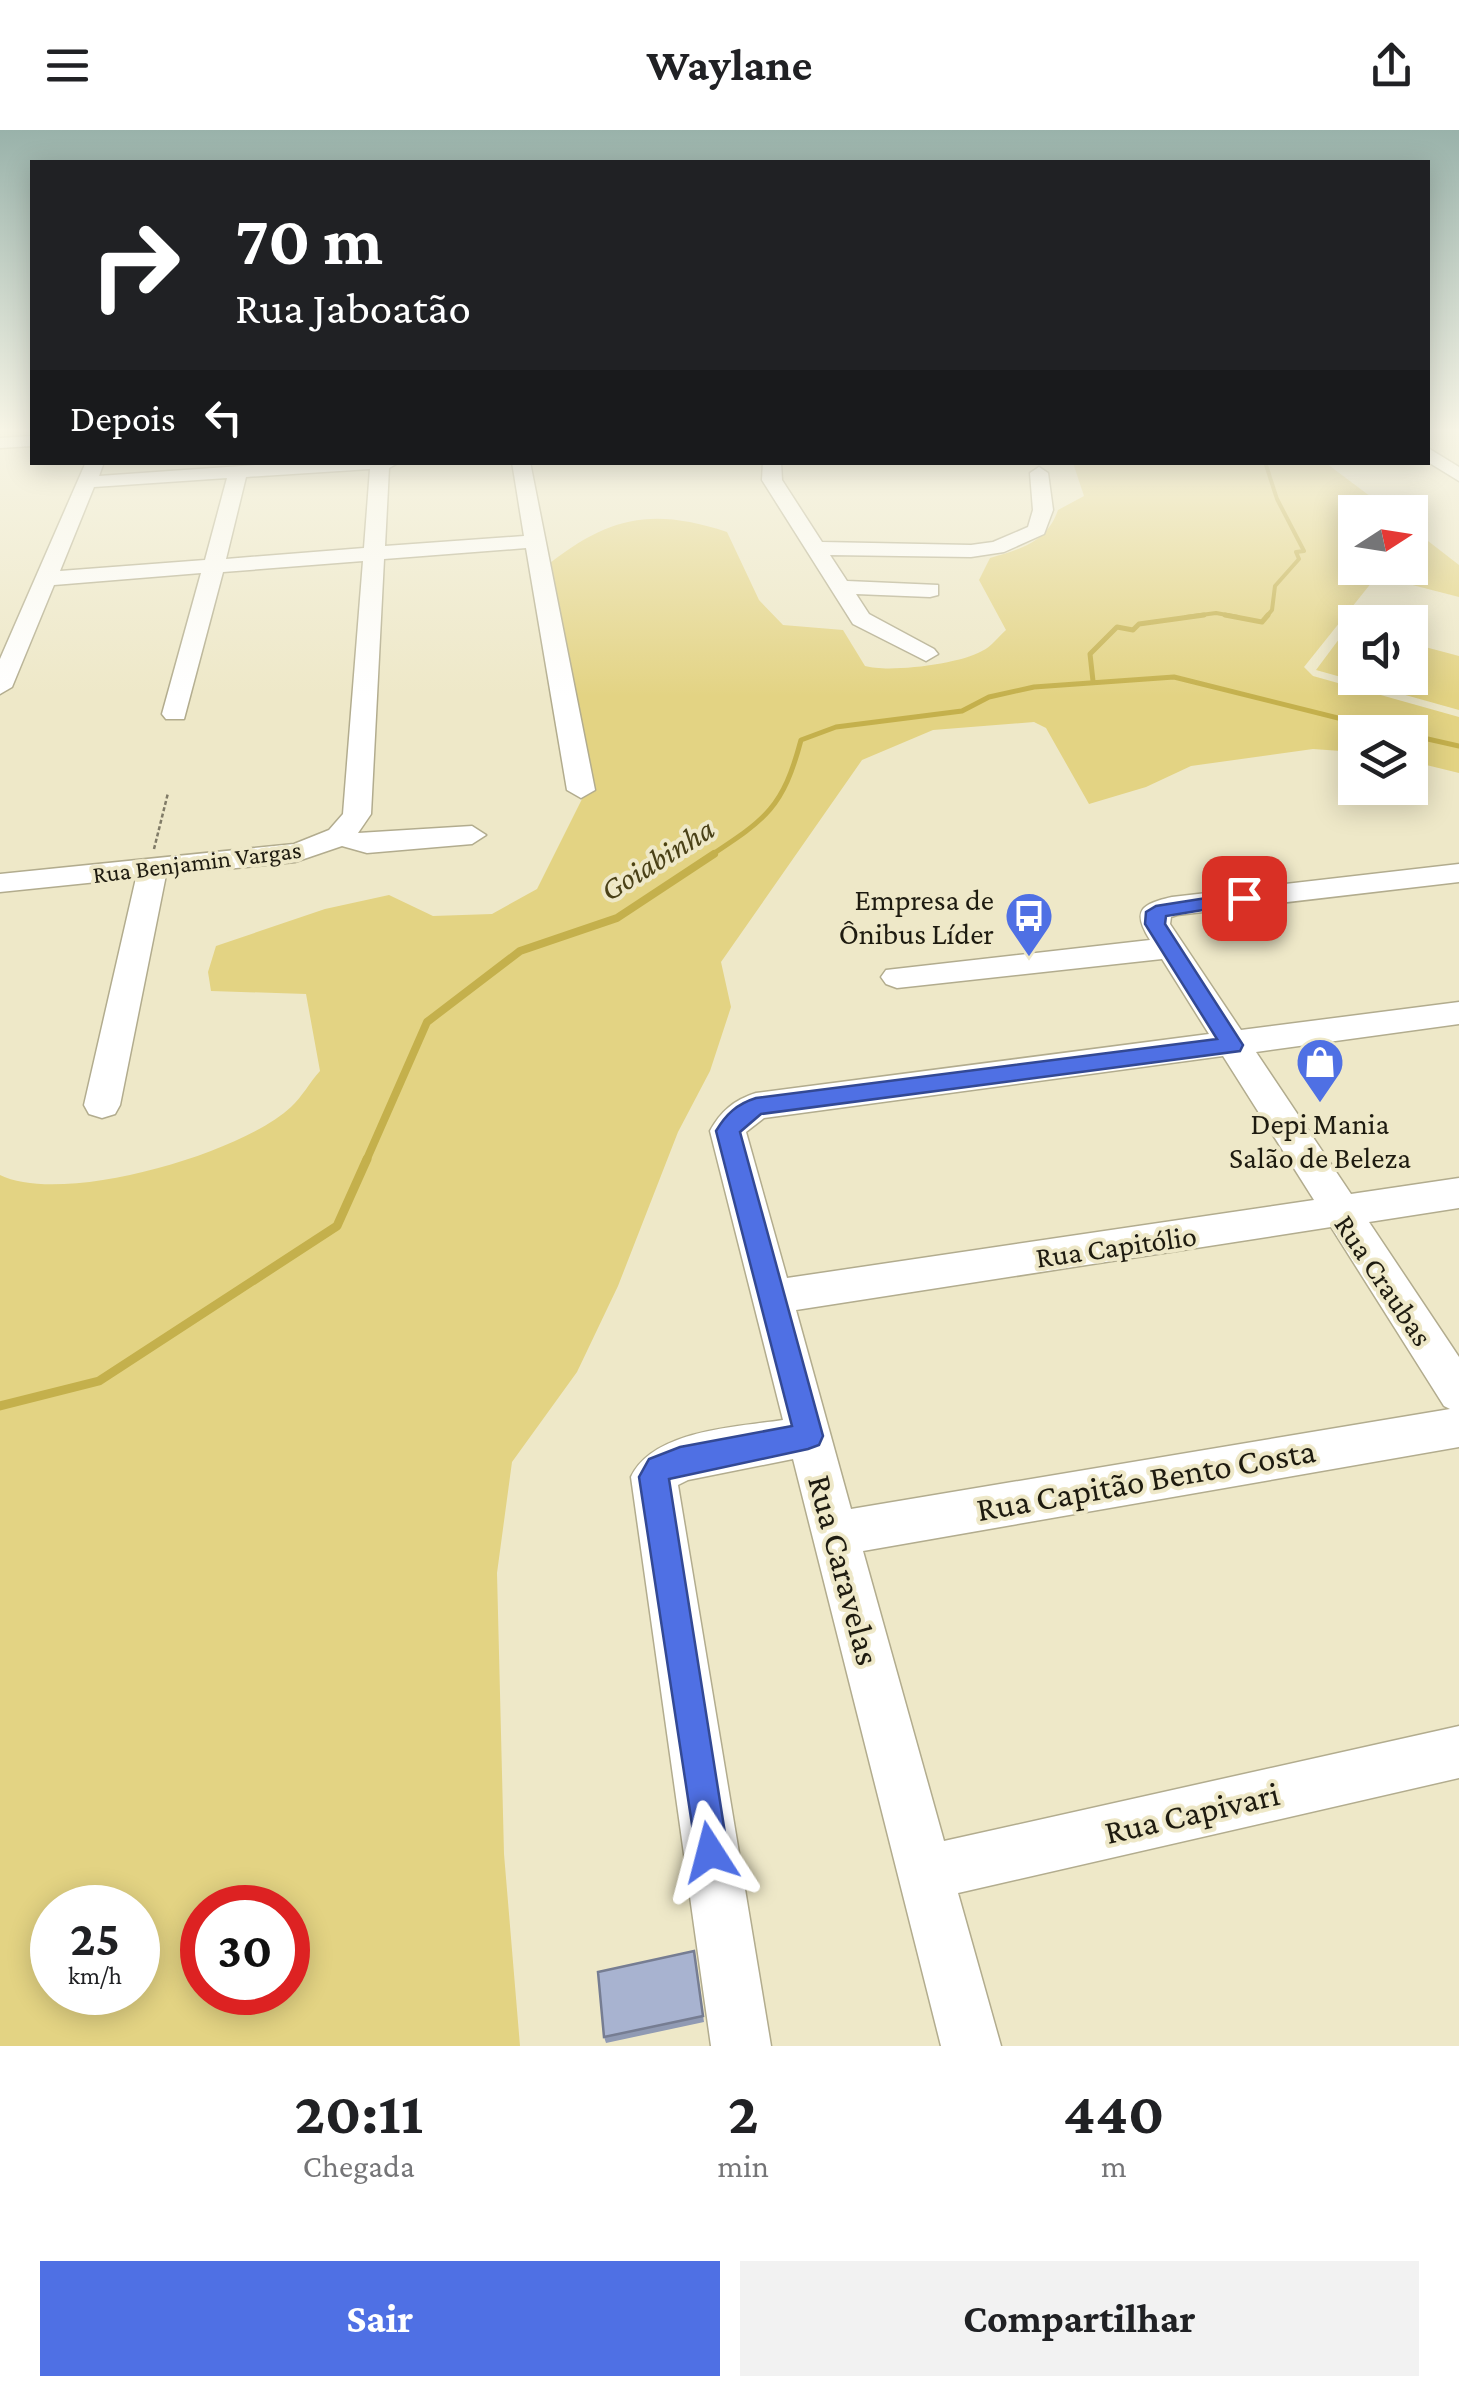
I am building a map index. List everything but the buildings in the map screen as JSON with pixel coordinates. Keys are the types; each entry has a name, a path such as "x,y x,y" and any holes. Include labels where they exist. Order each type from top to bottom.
{"street":[{"path":"0,687 71,518"},
{"path":"175,714 225,518"},
{"name":"Rua Benjamin Vargas","path":"0,883 295,853 340,837 357,814 378,518"},
{"path":"530,518 581,790"},
{"path":"797,518 861,619 926,654"},
{"path":"816,548 971,552 997,548 1036,530 1040,518"},
{"path":"44,579 534,541"},
{"path":"844,587 930,590"},
{"path":"340,837 367,844 472,835"},
{"path":"102,1104 154,868"},
{"name":"Rua Craubas","path":"1459,874 1172,906 1156,912 1155,924 1459,1394"},
{"path":"897,976 1170,948"},
{"path":"1232,1045 1459,1013"},
{"name":"Rua Caravelas","path":"971,2046 728,1131 739,1116 756,1106 1232,1045"},
{"name":"Rua Capitólio","path":"772,1297 1459,1193"},
{"name":"Rua Capitão Bento Costa","path":"834,1534 1459,1427"},
{"path":"741,2046 654,1502 654,1477 659,1468 680,1460 808,1436"},
{"name":"Rua Capivari","path":"926,1873 1459,1752"}],"path":[{"path":"154,868 154,849 168,793"}],"shaded area":[{"path":"1054,518 1338,518 1338,585 1370,585 1354,605 1338,605 1338,624 1304,667 1313,676 1338,683 1338,695 1381,695 1459,717 1459,773 1428,765 1428,715 1338,715 1338,751 1313,749 1191,766 1146,787 1089,804 1046,728 1034,722 933,730 862,760 721,962 731,1007 710,1071 678,1132 618,1286 577,1372 512,1462 497,1573 504,1854 520,2046 0,2046 0,1175 28,1183 65,1184 150,1170 233,1142 267,1125 295,1103 320,1071 306,994 211,991 208,972 216,946 325,909 389,895 433,916 492,914 537,889 592,779 550,563 572,547 613,526 634,521 677,520 727,532 759,600 783,625 843,630 865,666 907,668 972,656 995,641 1006,630 979,580 990,558 1032,543"},
{"path":"1428,541 1459,565 1459,597 1412,585 1428,585"},
{"path":"1338,640 1338,676 1316,670"},
{"path":"1428,648 1459,656 1459,710 1405,695 1428,695"}],"waterway":[{"name":"Goiabinha","path":"1266,617 1272,610 1275,586 1299,559 1296,552 1304,551 1287,518"},
{"name":"Goiabinha","path":"1186,617 1216,613 1238,617"},
{"name":"Goiabinha","path":"1093,681 1090,654 1117,627 1133,630 1139,624 1204,615"},
{"name":"Goiabinha","path":"1225,615 1262,622 1268,615"},
{"name":"Goiabinha","path":"710,856 770,810 787,782 801,740 836,727 962,711 989,697 1034,687 1174,677 1338,718"},
{"path":"1428,739 1459,746"},
{"name":"Goiabinha","path":"366,1161 427,1022 520,951 617,918 714,854"},
{"name":"Goiabinha","path":"0,1406 99,1381 337,1226 367,1159"}],"place":[{"name":"Empresa de Ônibus Líder","path":"1029,958"},
{"name":"Depi Mania Salão de Beleza","path":"1320,1104"}],"route":[{"path":"710,1852 654,1502 654,1477 659,1468 680,1460 808,1436 728,1131 739,1116 756,1106 1232,1045 1155,924 1156,912 1172,906 1244,898"}]}
